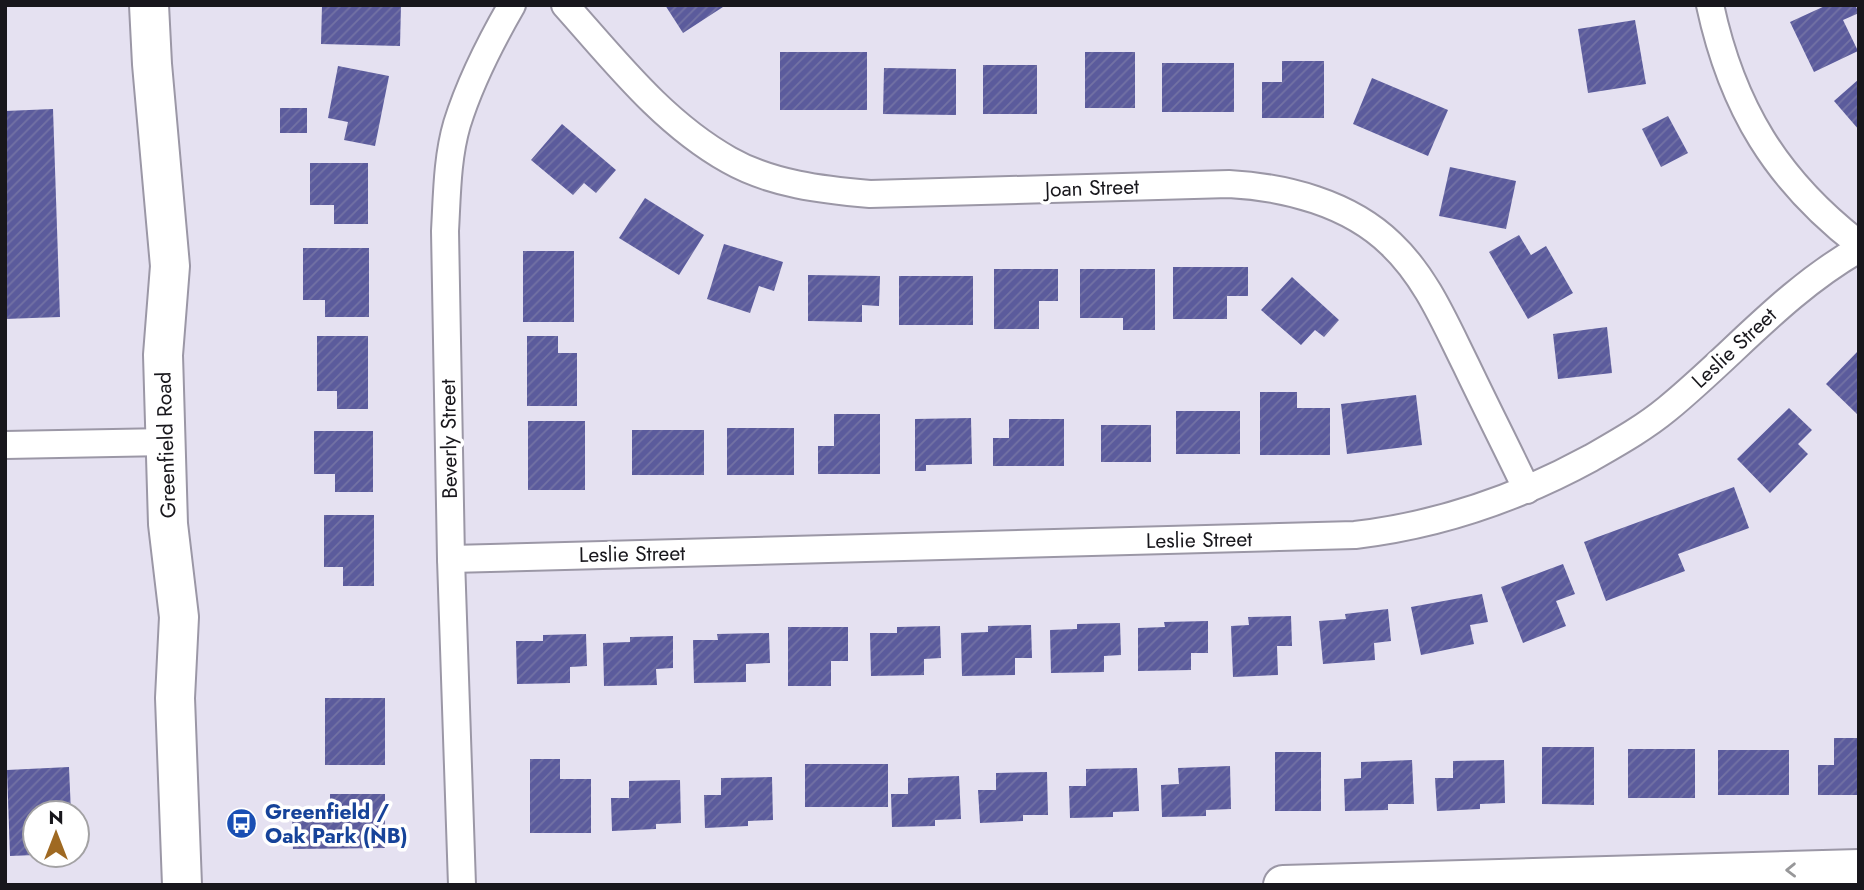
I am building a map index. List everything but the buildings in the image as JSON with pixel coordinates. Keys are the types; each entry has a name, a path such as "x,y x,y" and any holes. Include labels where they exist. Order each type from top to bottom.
{"main road":[{"name":"Greenfield Road","path":"149,5 170,266 163,355 168,524 179,617 175,698 182,885"},
{"path":"1283,885 1596,880 1859,869"}],"street":[{"name":"Beverly Street","path":"462,885 445,232 448,178 457,126 474,78 512,5"},
{"name":"Joan Street","path":"565,5 642,91 678,126 730,161 790,183 870,194 1229,184 1287,191 1325,203 1390,242 1409,263 1435,302 1527,490"},
{"path":"1710,5 1716,35 1730,76 1762,141 1791,182 1831,223 1859,246"},
{"name":"Leslie Street","path":"452,559 1355,536 1443,520 1527,490 1620,442 1665,411 1789,297 1859,246"},
{"path":"5,445 167,442"}],"place":[{"name":"Greenfield / Oak Park (NB)","path":"242,824"}]}
